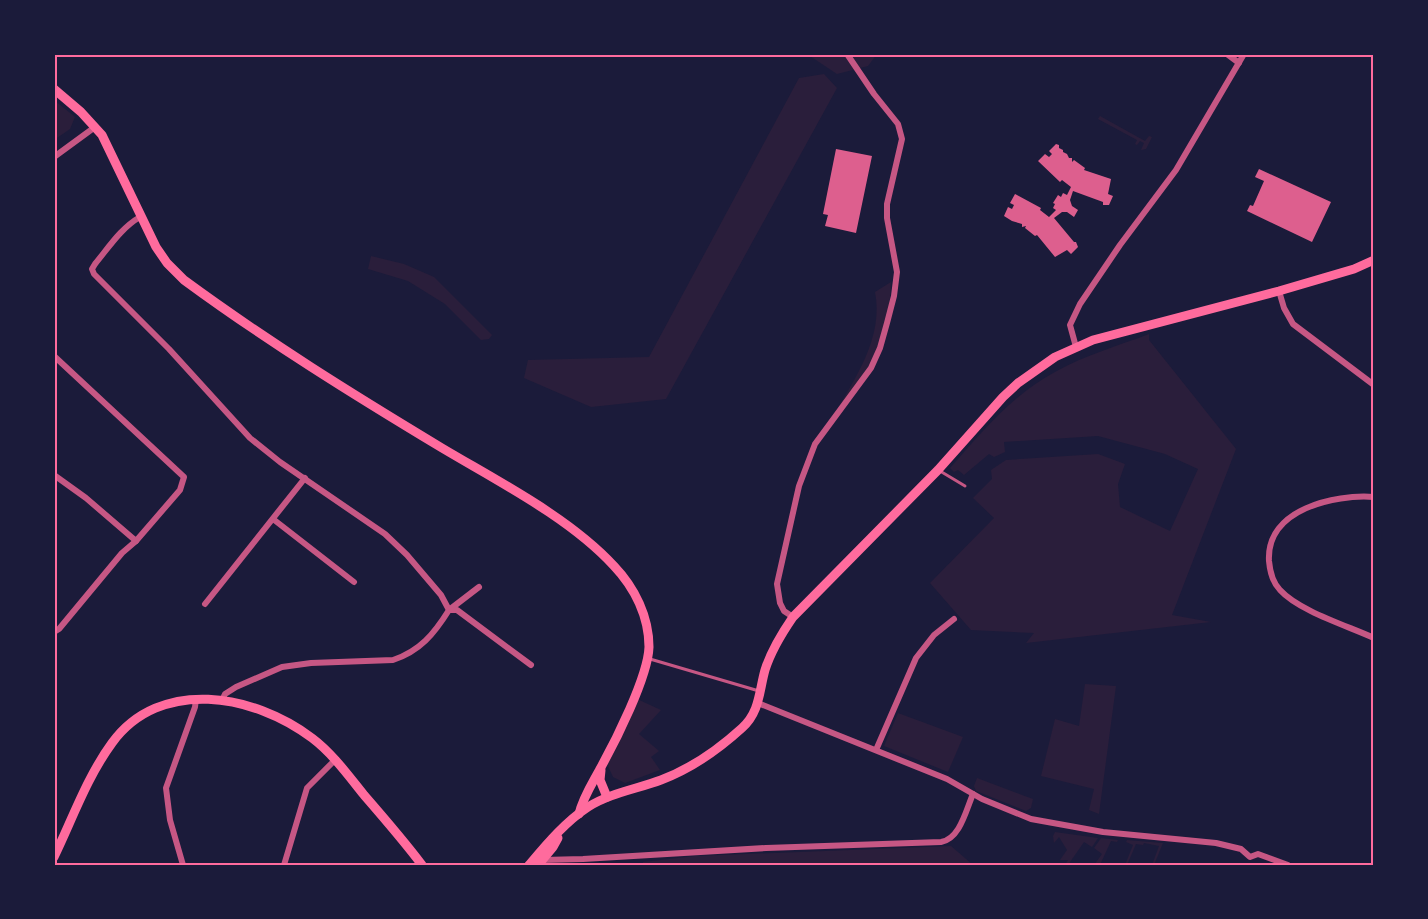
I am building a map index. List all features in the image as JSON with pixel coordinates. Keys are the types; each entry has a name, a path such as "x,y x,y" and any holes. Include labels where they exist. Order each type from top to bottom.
{"main road":[{"path":"54,90 95,127 114,157 140,217 156,247 167,263 184,280 334,382 551,514 601,553 625,580 641,607 648,633 648,658 642,680 601,767 583,798 579,814"},
{"path":"529,865 579,814 608,797 662,779 694,764 743,728 753,715 758,703 772,652 793,617 938,470 988,413 1018,383 1049,360 1093,340 1279,291 1354,269 1374,260"},
{"path":"54,857 112,742 146,712 173,701 196,698 222,700 259,710 295,726 312,738 335,760 413,861 422,865"},
{"path":"601,767 600,780 608,797"},
{"path":"541,862 553,847 561,830"}],"street":[{"path":"793,617 784,611 780,603 777,584 799,486 819,437 871,368 887,323 897,272 887,218 887,204 902,139 898,124 847,54"},
{"path":"1227,54 1239,63"},
{"path":"1076,347 1070,325 1080,304 1120,245 1176,170 1244,54"},
{"path":"54,157 95,127"},
{"path":"140,217 120,233 95,264 92,269 94,274 169,349 250,438 280,462 384,534 441,595 449,610"},
{"path":"1279,291 1284,308 1293,324 1374,385"},
{"path":"54,356 184,477 180,490 54,632"},
{"path":"54,475 86,498 136,541"},
{"path":"206,604 305,478"},
{"path":"1374,496 1345,496 1294,514 1276,534 1269,558 1274,582 1289,598 1306,608 1374,638"},
{"path":"273,519 354,582"},
{"path":"222,700 225,694 236,687 282,667 311,663 393,660 404,657 417,650 428,640 449,610 479,587"},
{"path":"449,610 457,610 531,665"},
{"path":"876,750 916,658 934,634 954,619"},
{"path":"183,865 170,820 166,788 195,707 196,698"},
{"path":"758,703 947,779 1008,811 1030,819 1054,825 1216,843 1241,849 1250,857 1252,865"},
{"path":"284,865 307,788 335,760"},
{"path":"541,862 766,848 948,841 955,836 973,794"},
{"path":"1250,857 1258,854 1288,865"}],"lane":[{"path":"938,470 965,486"},
{"path":"648,658 761,691"}],"shaded area":[{"path":"807,54 877,54 868,66 837,74"},
{"path":"824,74 837,88 666,399 591,407 524,378 528,360 649,357 799,78"},
{"path":"54,100 75,117 70,129 54,140"},
{"path":"1100,116 1145,141 1149,136 1152,137 1146,149 1141,150 1144,143 1140,141 1137,145 1135,144 1137,140 1098,119"},
{"path":"371,256 404,264 434,277 492,335 489,339 481,340 445,304 408,281 368,269"},
{"path":"891,282 887,314 874,357 861,380 833,416 866,357 875,325 877,309 875,292"},
{"path":"1149,334 1149,340 1236,449 1172,615 1211,622 1026,643 1034,633 971,630 930,583 994,518 973,498 992,479 991,470 1006,460 1098,454 1125,464 1118,484 1120,507 1170,531 1198,469 1165,454 1098,436 1004,442 1005,452 994,457 989,454 964,475 950,468 1011,403 1039,381 1078,361"},
{"path":"1085,684 1116,686 1099,814 1089,810 1094,789 1041,776 1055,719 1079,726"},
{"path":"637,699 661,710 639,734 659,751 651,757 660,770 625,783 613,777 608,766 610,756"},
{"path":"898,713 963,737 948,772 884,746"},
{"path":"977,778 1033,799 1031,808 1026,811 976,791 974,786"},
{"path":"1055,832 1098,838 1092,847 1084,842 1068,865 1065,865 1068,860 1060,860 1067,850 1059,837 1054,843"},
{"path":"1101,838 1118,840 1117,842 1111,841 1100,865 1094,865 1102,854 1094,848"},
{"path":"1127,840 1163,843 1154,865 1152,865 1159,846 1144,843 1143,845 1136,844 1125,865 1133,845 1126,842"},
{"path":"951,846 973,865 643,865 643,862 695,856"}],"building":[{"path":"1056,144 1069,158 1072,158 1072,162 1074,160 1085,168 1084,170 1111,179 1108,194 1113,196 1109,205 1103,205 1103,202 1073,191 1070,200 1072,206 1078,210 1074,217 1067,212 1062,212 1054,218 1078,247 1071,254 1067,250 1055,257 1037,235 1035,236 1025,228 1026,226 1022,227 1022,224 1004,216 1008,207 1012,209 1014,205 1010,203 1015,194 1041,208 1040,210 1049,217 1056,210 1053,208 1055,204 1053,203 1058,195 1061,197 1063,193 1067,195 1071,187 1062,180 1060,182 1038,161 1045,154 1049,157 1052,154 1049,151"},
{"path":"836,149 872,156 856,233 825,226 828,215 823,214"},
{"path":"1259,169 1331,202 1312,242 1247,211 1250,205 1253,206 1264,181 1255,177"}]}
